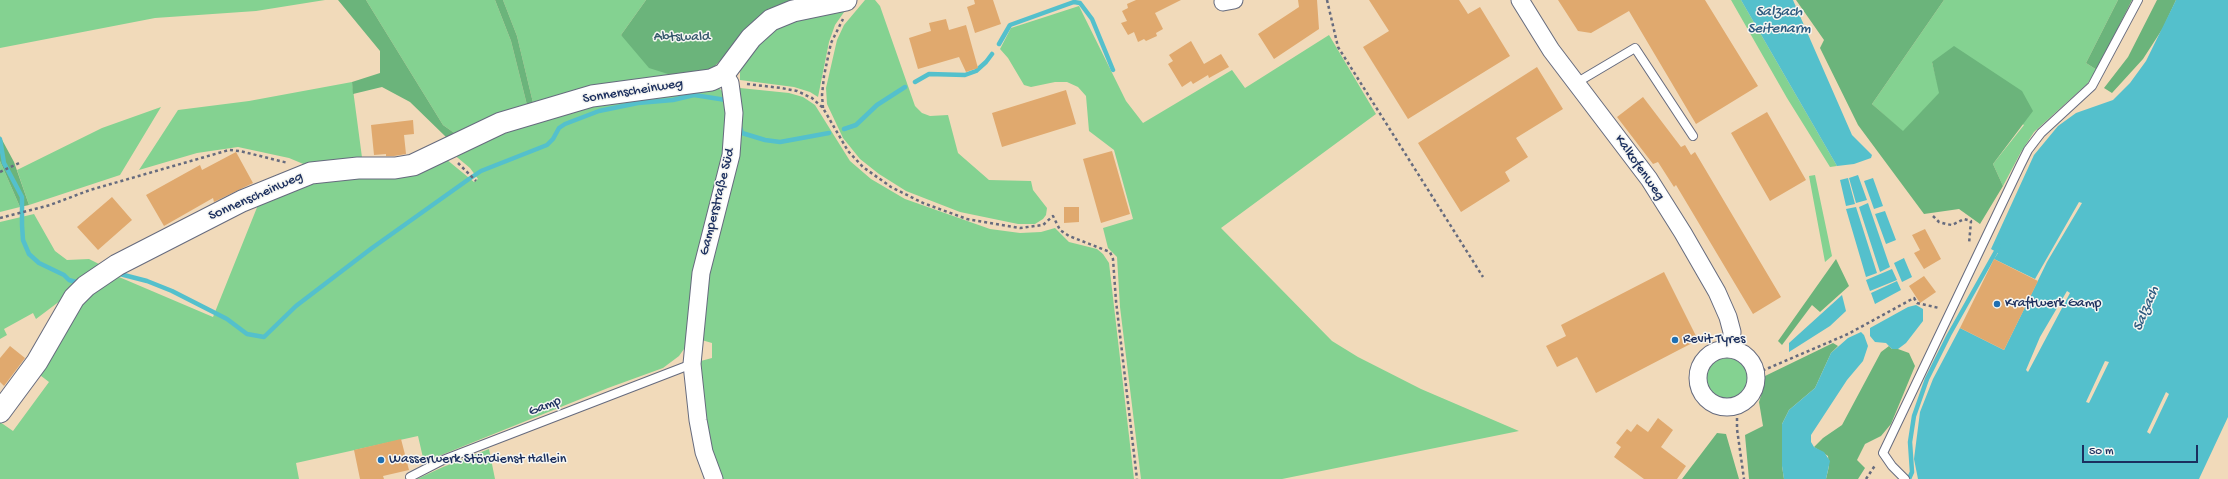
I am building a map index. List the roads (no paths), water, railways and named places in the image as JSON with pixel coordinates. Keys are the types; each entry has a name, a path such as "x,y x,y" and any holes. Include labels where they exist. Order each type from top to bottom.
{"street":[{"name":"Kalkofenweg","path":"1520,0 1551,50 1649,179 1710,279 1728,318 1732,332 1731,348"},
{"path":"727,78 751,38 771,20 794,11 846,6"},
{"name":"Sonnenscheinweg","path":"0,412 37,362 74,298 86,286 117,265 242,201 311,173 358,168 395,168 413,165 484,129 576,101 606,94 727,78"},
{"name":"Gamperstraße Süd","path":"714,479 704,452 693,388 692,364 700,273 731,156 734,113 727,78"},
{"path":"1731,348 1741,352 1749,358 1757,373 1753,393 1746,401 1737,406 1727,408 1715,405 1704,395 1698,381 1699,370 1703,361 1711,353 1720,349 1731,348"}],"lane":[{"path":"1905,479 1892,466 1883,453 2028,150 2058,117 2092,86 2138,0"},
{"path":"1576,83 1635,48 1693,136"},
{"name":"Gamp","path":"410,477 443,460 692,364"}],"water":[{"name":"Salzach Seitenarm","path":"1741,0 1793,0 1852,135 1872,155 1871,158 1854,164 1837,166"},
{"name":"Salzach","path":"2176,0 2228,0 2228,417 2199,479 1918,479 1914,459 1920,412 1933,379 1960,328 2004,350 2047,262 2082,203 2079,202 2035,279 1994,259 1998,253 1991,249 2034,155 2058,126 2076,113 2113,100 2130,83 2146,61","holes":["2067,291 2070,293 2028,372 2026,370 2040,337","2105,361 2109,362 2089,403 2086,402","2166,392 2169,394 2150,434 2147,432"]},
{"path":"1858,175 1867,200 1856,203 1849,178"},
{"path":"1848,178 1855,204 1846,206 1840,180"},
{"path":"1873,178 1883,206 1874,209 1864,181"},
{"path":"1868,203 1890,267 1880,272 1859,207"},
{"path":"1856,207 1877,273 1866,277 1846,209"},
{"path":"1885,211 1896,240 1886,244 1875,214"},
{"path":"1904,258 1912,277 1902,282 1894,263"},
{"path":"1892,269 1897,280 1870,291 1866,280"},
{"path":"1897,281 1901,290 1875,304 1871,293"},
{"path":"1842,295 1846,311 1830,326 1789,352 1789,343"},
{"path":"1916,305 1923,309 1923,321 1906,343 1898,349 1892,349 1886,343 1875,342 1870,336 1870,328 1908,307"},
{"path":"1861,332 1864,335 1868,346 1863,361 1847,380 1811,435 1811,442 1814,447 1824,452 1830,461 1826,479 1784,479 1782,466 1782,424 1789,410 1815,388 1831,353 1848,338"}],"waterway":[{"path":"999,44 1010,25 1074,2 1080,3 1092,19 1113,70"},
{"path":"915,82 929,74 965,75 976,71 992,54"},
{"path":"844,129 856,125 877,105 905,87"},
{"path":"116,273 147,281 172,291 227,319 247,334 264,337 296,306 372,248 469,179 481,171 547,145 553,139 559,128 565,124 599,111 638,103 673,100 694,95 726,100"},
{"path":"740,127 742,133 765,140 780,142 829,133"},
{"path":"0,139 4,163 22,197 23,240 29,254 39,263 64,275 69,280 76,282 81,280"},
{"path":"1909,479 1912,472 1910,442 1914,416 1927,379 1949,335 1999,246"}],"place":[{"name":"Kraftwerk Gamp","path":"1997,304"},
{"name":"Revit Tyres","path":"1675,340"},
{"name":"Wasserwerk Stördienst Hallein","path":"381,460"}],"park label":[{"name":"Abtswald","path":"682,38"}]}
